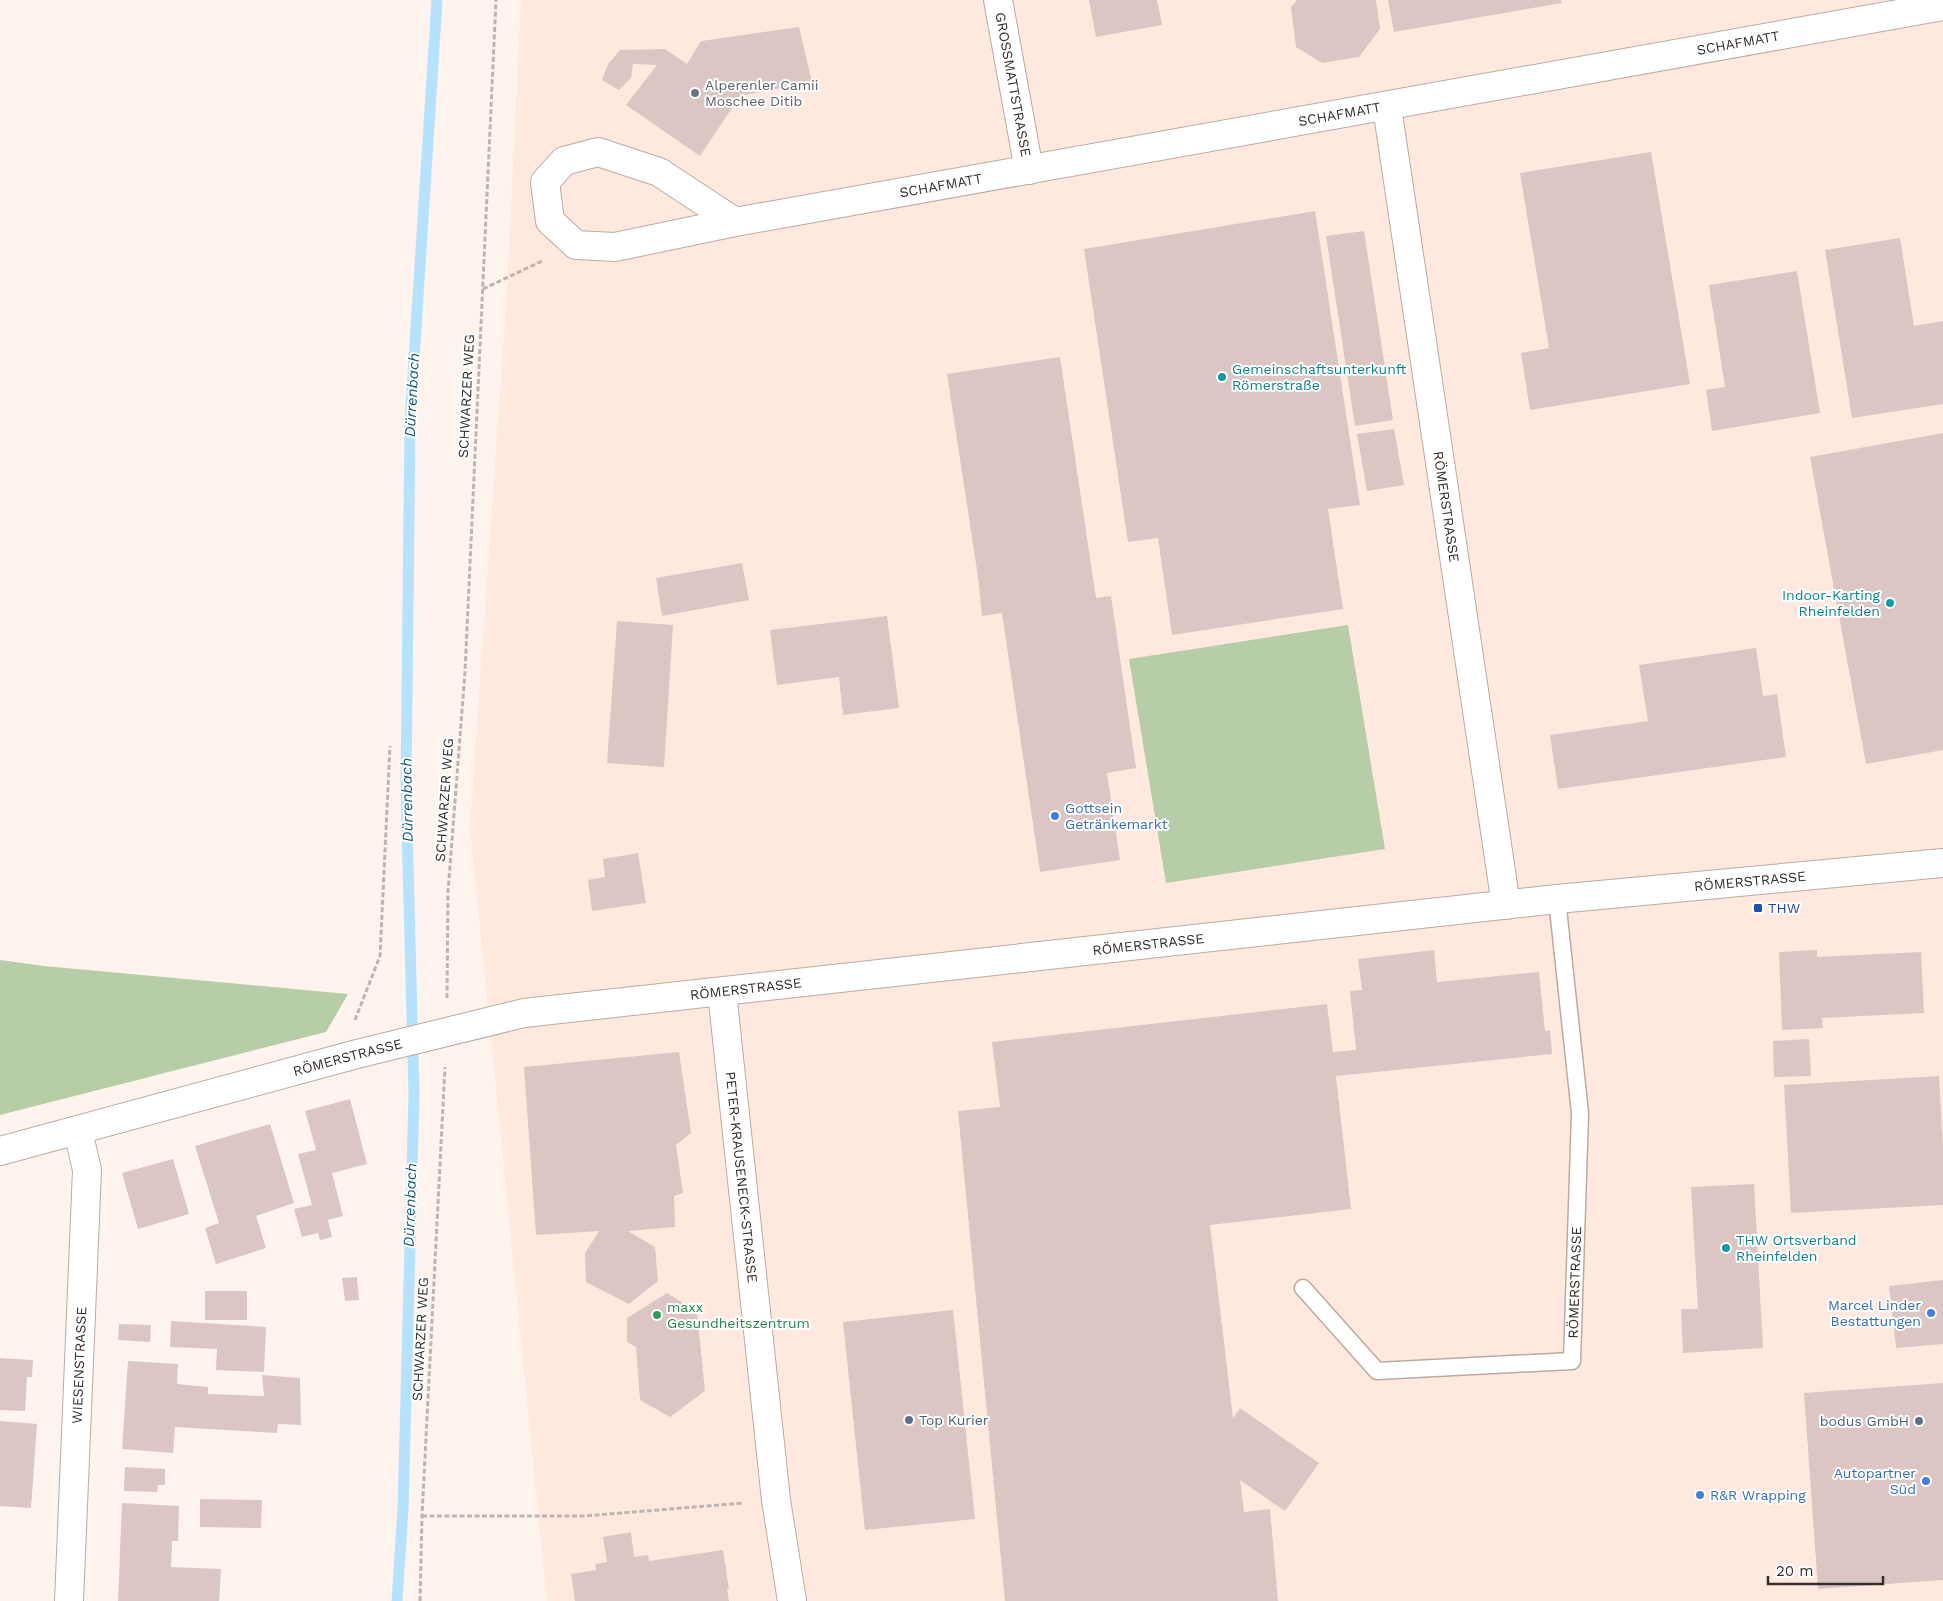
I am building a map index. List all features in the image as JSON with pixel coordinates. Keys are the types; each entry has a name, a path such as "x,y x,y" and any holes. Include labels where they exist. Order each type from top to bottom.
{"street":[{"name":"GROSSMATTSTRASSE","path":"998,0 1029,170"},
{"name":"SCHAFMATT","path":"576,245 615,246 735,222 1387,107 1943,6"},
{"name":"RÖMERSTRASSE","path":"1387,107 1506,905"},
{"path":"576,245 550,221 545,182 564,161 598,152 659,172 735,222"},
{"name":"RÖMERSTRASSE","path":"0,1151 357,1054 524,1013 1557,899 1943,863"},
{"name":"PETER-KRAUSENECK-STRASSE","path":"722,992 776,1500 792,1601"},
{"name":"WIESENSTRASSE","path":"69,1601 86,1170 78,1131"}],"lane":[{"name":"RÖMERSTRASSE","path":"1303,1288 1376,1372 1572,1361 1580,1113 1557,899"}],"path":[{"name":"SCHWARZER WEG","path":"420,1601 422,1516 447,1033 448,892 465,672 496,0"},
{"path":"482,289 576,245"},
{"path":"357,1054 351,1029 380,956 390,746"},
{"path":"422,1516 584,1516 776,1500"}],"shaded area":[{"path":"521,0 1943,0 1943,1601 547,1601 470,827 507,292"}],"green space":[{"path":"1348,625 1385,849 1166,883 1129,659"},
{"path":"0,960 44,966 348,994 326,1032 0,1115"}],"building":[{"path":"1089,0 1157,0 1162,25 1096,37"},
{"path":"1297,0 1376,0 1380,29 1359,57 1322,63 1296,47 1291,7"},
{"path":"1388,0 1561,0 1562,3 1394,32"},
{"name":"Alperenler Camii Moschee Ditib","path":"799,27 812,82 740,96 700,156 626,105 657,65 633,64 631,78 619,90 602,80 608,64 620,50 665,49 687,64 701,41"},
{"path":"1651,152 1690,384 1530,410 1521,353 1549,348 1520,173"},
{"name":"Gemeinschaftsunterkunft Römerstraße","path":"1315,211 1360,505 1328,509 1343,609 1172,635 1158,538 1128,542 1084,249"},
{"path":"1364,231 1393,420 1355,426 1326,236"},
{"path":"1900,238 1914,326 1943,321 1943,404 1852,418 1825,250"},
{"path":"1797,271 1820,413 1712,431 1706,390 1725,387 1709,285"},
{"path":"1060,357 1096,598 1111,596 1136,768 1107,773 1120,860 1040,872 1002,613 982,616 978,577 947,374"},
{"path":"1394,429 1404,485 1367,491 1357,434"},
{"name":"Indoor-Karting Rheinfelden","path":"1943,433 1943,750 1866,764 1810,457"},
{"path":"742,563 749,600 662,616 656,578"},
{"path":"887,616 899,708 843,715 839,677 777,685 770,630"},
{"path":"617,621 673,625 664,767 607,763"},
{"path":"1756,648 1763,696 1777,694 1786,757 1558,789 1550,735 1648,721 1639,665"},
{"path":"638,853 646,903 592,911 588,880 605,877 603,859"},
{"path":"1434,950 1437,982 1539,972 1545,1031 1550,1030 1552,1054 1336,1076 1351,1209 1210,1225 1233,1418 1240,1408 1319,1463 1285,1511 1240,1480 1244,1512 1270,1509 1278,1601 1005,1601 958,1111 1000,1107 992,1042 1327,1004 1333,1052 1356,1050 1350,991 1362,990 1358,959"},
{"path":"1817,950 1817,957 1921,952 1924,1013 1822,1018 1823,1028 1782,1030 1779,952"},
{"path":"1809,1039 1811,1076 1774,1077 1773,1041"},
{"path":"679,1052 691,1133 676,1145 683,1193 674,1196 675,1227 628,1231 655,1247 658,1281 629,1304 586,1282 585,1253 599,1231 536,1235 524,1067"},
{"path":"1939,1076 1943,1148 1943,1205 1791,1213 1784,1085"},
{"path":"350,1099 367,1164 332,1173 343,1216 328,1220 332,1237 320,1240 318,1233 302,1237 294,1209 312,1205 298,1154 316,1150 305,1111"},
{"path":"270,1124 294,1203 256,1216 266,1248 216,1264 205,1228 219,1223 195,1146"},
{"path":"173,1159 189,1214 138,1229 122,1173"},
{"name":"THW Ortsverband Rheinfelden","path":"1754,1184 1763,1348 1683,1353 1681,1309 1698,1309 1691,1187"},
{"path":"357,1277 359,1300 345,1301 342,1278"},
{"path":"1943,1280 1943,1344 1896,1348 1889,1286"},
{"path":"205,1291 247,1291 247,1320 205,1320"},
{"path":"667,1293 697,1312 705,1391 670,1417 640,1400 636,1347 627,1342 627,1318"},
{"name":"Top Kurier","path":"953,1310 975,1519 865,1530 843,1322"},
{"path":"171,1321 266,1327 264,1372 216,1370 217,1349 170,1347"},
{"path":"119,1324 151,1325 150,1342 118,1340"},
{"path":"0,1358 33,1360 32,1377 27,1377 25,1411 0,1410"},
{"path":"128,1361 178,1364 177,1384 208,1387 208,1394 264,1396 262,1375 300,1378 301,1425 278,1424 277,1433 175,1427 173,1453 122,1449"},
{"path":"1943,1383 1943,1580 1818,1589 1804,1393"},
{"path":"0,1421 37,1424 31,1508 0,1506"},
{"path":"125,1467 165,1469 165,1485 158,1485 157,1492 124,1491"},
{"path":"200,1499 262,1500 261,1528 200,1527"},
{"path":"122,1503 179,1506 178,1541 172,1541 171,1567 221,1569 219,1601 118,1601"},
{"path":"631,1532 634,1557 648,1555 649,1561 723,1550 729,1601 575,1601 571,1574 596,1570 595,1564 607,1562 603,1537"}],"waterway":[{"name":"Dürrenbach","path":"397,1601 403,1509 414,1095 406,788 410,422 437,0"}],"place":[{"name":"Alperenler Camii Moschee Ditib","path":"695,93"},
{"name":"Gemeinschaftsunterkunft Römerstraße","path":"1222,377"},
{"name":"Indoor-Karting Rheinfelden","path":"1890,603"},
{"name":"Gottsein Getränkemarkt","path":"1055,816"},
{"name":"THW","path":"1758,908"},
{"name":"THW Ortsverband Rheinfelden","path":"1726,1248"},
{"name":"Marcel Linder Bestattungen","path":"1931,1313"},
{"name":"maxx Gesundheitszentrum","path":"657,1315"},
{"name":"Top Kurier","path":"909,1420"},
{"name":"bodus GmbH","path":"1919,1421"},
{"name":"Autopartner Süd","path":"1926,1481"},
{"name":"R&R Wrapping","path":"1700,1495"}]}
